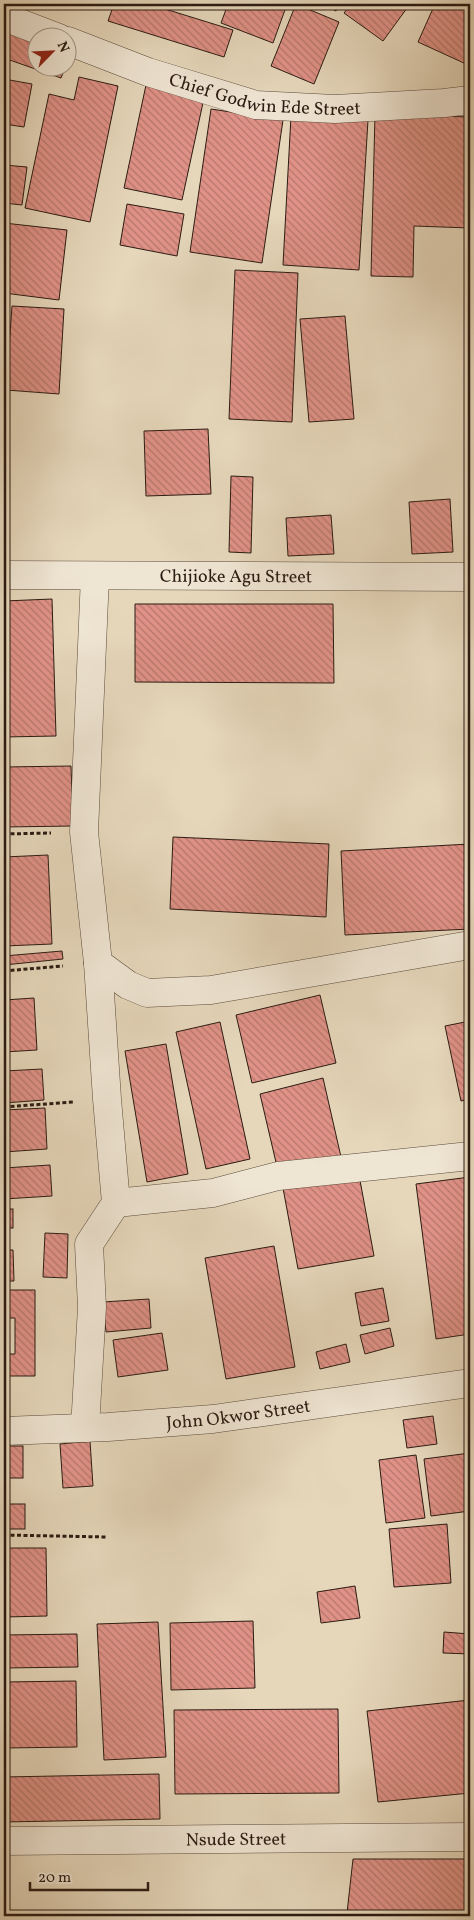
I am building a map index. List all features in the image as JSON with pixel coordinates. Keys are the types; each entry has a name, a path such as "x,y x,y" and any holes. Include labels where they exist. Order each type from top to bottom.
{"street":[{"path":"4,17 33,28"},
{"name":"Chief Godwin Ede Street","path":"78,45 148,72 256,105 335,109 444,104 470,100"},
{"name":"Chijioke Agu Street","path":"4,575 470,577"},
{"path":"86,1428 92,1307 89,1244 116,1203 106,1100 98,963 84,832 95,576"},
{"path":"98,963 128,985 147,993 211,990 470,945"},
{"path":"116,1203 213,1193 278,1176 470,1156"},
{"name":"John Okwor Street","path":"4,1431 86,1428 212,1419 470,1383"},
{"name":"Nsude Street","path":"4,1841 470,1837"}],"path":[{"path":"4,834 84,832"},
{"path":"4,971 98,963"},
{"path":"4,1107 106,1100"},
{"path":"4,1535 106,1537"}],"building":[{"path":"114,4 149,4 233,30 224,57 108,21"},
{"path":"228,4 276,4 286,7 273,43 221,23"},
{"path":"296,4 339,22 314,84 271,66"},
{"path":"323,4 340,4 336,11"},
{"path":"351,4 410,4 383,41 344,13"},
{"path":"435,4 470,4 470,54 466,64 418,42"},
{"path":"10,27 28,34 28,66 4,58 4,44"},
{"path":"79,77 118,86 90,222 25,208 49,94 74,100"},
{"path":"4,79 32,84 24,127 4,124"},
{"path":"146,85 204,98 182,200 124,188"},
{"path":"211,109 283,120 262,263 190,252"},
{"path":"375,114 470,117 470,228 414,226 413,277 371,276"},
{"path":"291,116 368,120 359,270 283,265"},
{"path":"4,165 27,167 22,205 4,203"},
{"path":"127,204 184,214 177,256 120,245"},
{"path":"4,223 67,230 59,300 4,293"},
{"path":"235,270 298,273 292,422 229,419"},
{"path":"12,306 64,309 59,394 6,390"},
{"path":"345,316 354,419 309,422 300,319"},
{"path":"208,429 211,494 146,496 144,431"},
{"path":"231,476 253,477 251,553 229,552"},
{"path":"450,499 453,552 412,554 409,502"},
{"path":"331,515 334,554 288,556 286,518"},
{"path":"52,599 56,736 4,737 4,601"},
{"path":"135,604 333,604 334,683 135,682"},
{"path":"71,766 73,826 4,827 4,767"},
{"path":"173,837 329,844 326,917 170,909"},
{"path":"470,844 470,929 345,935 341,851"},
{"path":"48,855 52,944 4,946 4,857"},
{"path":"62,951 63,959 4,965 4,956"},
{"path":"320,995 336,1063 252,1083 236,1015"},
{"path":"34,998 37,1050 4,1052 4,1000"},
{"path":"470,1021 470,1099 461,1101 445,1026"},
{"path":"220,1022 250,1159 206,1169 176,1032"},
{"path":"166,1044 188,1174 147,1182 125,1051"},
{"path":"42,1069 44,1100 4,1103 4,1071"},
{"path":"323,1078 341,1157 278,1171 260,1094"},
{"path":"45,1108 47,1149 4,1152 4,1110"},
{"path":"50,1165 52,1196 4,1199 4,1168"},
{"path":"359,1175 374,1256 298,1269 283,1188"},
{"path":"470,1177 470,1334 436,1339 416,1184"},
{"path":"4,1209 13,1209 13,1228 4,1228"},
{"path":"45,1233 68,1234 67,1278 43,1277"},
{"path":"274,1246 295,1367 226,1379 205,1258"},
{"path":"4,1250 13,1250 14,1281 4,1281"},
{"path":"383,1288 389,1321 361,1326 355,1293"},
{"path":"4,1290 35,1290 35,1376 4,1376 4,1354 15,1354 15,1318 4,1318"},
{"path":"149,1299 151,1328 106,1332 103,1302"},
{"path":"390,1328 394,1346 365,1354 360,1335"},
{"path":"162,1333 168,1370 118,1377 113,1340"},
{"path":"346,1344 350,1362 320,1369 316,1352"},
{"path":"433,1416 437,1444 407,1448 403,1420"},
{"path":"90,1441 93,1486 63,1488 60,1444"},
{"path":"4,1446 23,1446 23,1478 4,1478"},
{"path":"470,1453 470,1511 431,1516 424,1459"},
{"path":"416,1455 425,1518 386,1523 379,1460"},
{"path":"4,1504 25,1504 25,1529 4,1529"},
{"path":"447,1524 451,1583 394,1587 389,1529"},
{"path":"4,1548 46,1548 47,1616 4,1617"},
{"path":"355,1586 360,1618 321,1623 317,1592"},
{"path":"253,1621 255,1688 171,1690 170,1623"},
{"path":"158,1622 166,1757 104,1760 97,1624"},
{"path":"444,1632 470,1634 470,1654 443,1653"},
{"path":"77,1634 78,1667 4,1668 4,1635"},
{"path":"76,1681 77,1747 4,1748 4,1682"},
{"path":"470,1700 470,1793 378,1802 367,1711"},
{"path":"338,1709 339,1793 175,1794 174,1710"},
{"path":"159,1774 160,1819 4,1822 4,1777"},
{"path":"353,1859 470,1859 470,1916 347,1913"}]}
